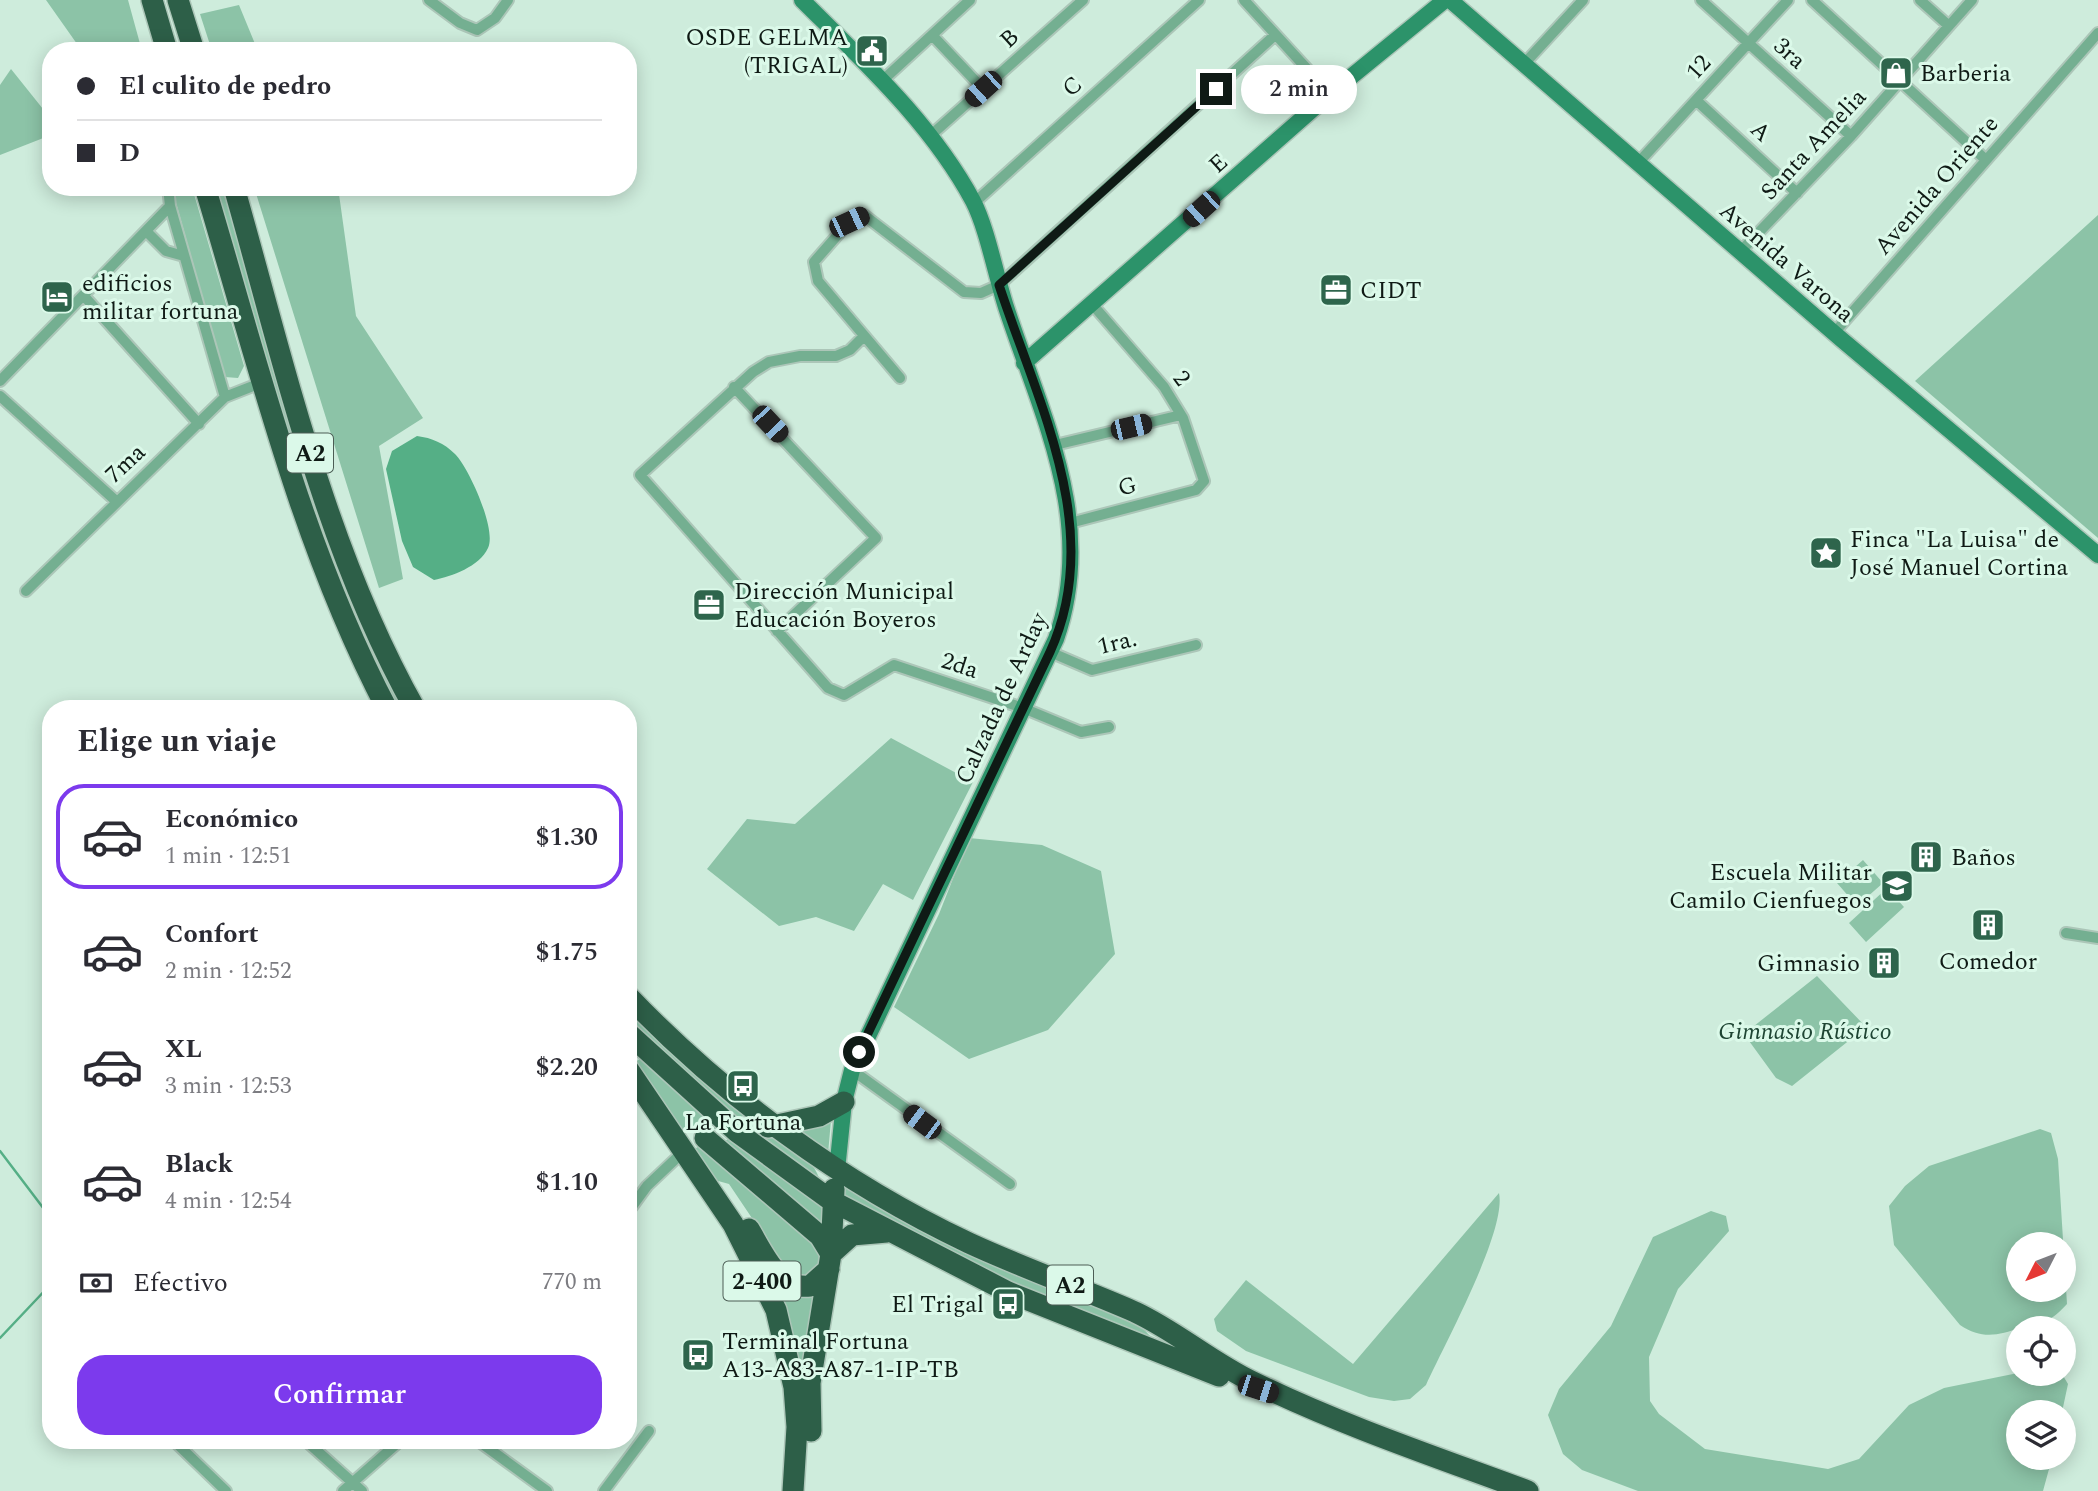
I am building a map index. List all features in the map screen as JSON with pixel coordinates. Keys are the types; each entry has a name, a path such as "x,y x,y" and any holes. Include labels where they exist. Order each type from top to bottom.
{"highway":[{"path":"152,0 164,42"},
{"path":"178,0 191,42"},
{"name":"A2","path":"208,196 316,550 345,624 383,700"},
{"name":"A2","path":"237,196 316,472 365,610 410,700"},
{"name":"A2","path":"637,1004 734,1094 837,1170 967,1242 1138,1314 1227,1369 1301,1403"},
{"name":"A2","path":"637,1041 737,1132 832,1201 1008,1292 1167,1356 1301,1403 1528,1491"},
{"name":"2-400","path":"637,1082 733,1224 776,1310 794,1387 797,1427 793,1491"},
{"path":"684,1151 705,1138 819,1116 845,1102"},
{"path":"705,1138 820,1236 830,1262"},
{"name":"2-400","path":"804,1146 820,1164 832,1201 830,1262 810,1383 811,1455 807,1491"},
{"path":"832,1201 837,1170"},
{"path":"707,1185 733,1205 776,1273 789,1282 810,1286 852,1235 864,1231 891,1232"},
{"path":"1167,1356 1184,1341"}],"street":[{"path":"429,0 460,23 477,30 495,18 508,0"},
{"name":"Calzada de Arday","path":"802,0 882,81 930,136 974,203 1024,363 1055,444 1066,489 1070,523 1065,614 1050,652 852,1070 845,1102 837,1170"},
{"path":"882,81 970,0"},
{"name":"B","path":"930,136 1083,0"},
{"name":"C","path":"974,203 1199,0"},
{"path":"1244,0 1330,94"},
{"name":"E","path":"1024,363 1330,94 1445,0"},
{"name":"Avenida Varona","path":"1450,0 1834,333 2098,555"},
{"path":"1524,64 1583,0"},
{"name":"3ra","path":"1701,0 1850,136"},
{"name":"12","path":"1638,163 1788,0"},
{"path":"1812,0 1986,160"},
{"path":"1920,0 1949,26"},
{"name":"Santa Amelia","path":"1740,252 1850,136 1972,0"},
{"name":"Avenida Oriente","path":"1834,333 2098,33"},
{"path":"900,378 818,281 814,262 849,222 864,215 964,292 981,293 999,285 1275,35"},
{"path":"933,36 983,89"},
{"name":"A","path":"1696,100 1797,193"},
{"path":"169,196 225,397"},
{"path":"0,381 170,206"},
{"path":"146,231 166,251 184,256"},
{"path":"84,296 199,424"},
{"name":"2","path":"1092,304 1164,387 1181,415 1205,476 1202,485 1196,490"},
{"path":"734,387 876,538 777,631 640,475 734,387 769,362 800,356 836,356 850,350 864,335"},
{"name":"7ma","path":"26,591 225,397 263,382"},
{"path":"0,396 116,501"},
{"path":"1055,444 1181,415"},
{"name":"G","path":"1070,523 1196,490"},
{"name":"2da","path":"777,631 828,688 844,695 894,665 1023,708 1080,732 1109,727"},
{"name":"1ra.","path":"1050,652 1092,670 1196,645"},
{"path":"2066,933 2098,938"},
{"path":"852,1070 1010,1184"},
{"path":"637,1200 684,1151"},
{"path":"637,1448 649,1432"},
{"path":"182,1449 226,1491"},
{"path":"315,1449 358,1487"},
{"path":"343,1491 358,1487 393,1449"},
{"path":"489,1449 547,1491"},
{"path":"604,1491 636,1449"}],"green space":[{"path":"46,0 128,0 140,42 76,42"},
{"path":"239,5 254,42 209,42 200,14"},
{"path":"11,69 42,108 42,139 0,155 0,85"},
{"path":"174,196 195,196 244,366 238,378 225,377"},
{"path":"216,196 226,196 272,353 403,700 393,700 352,615 301,477"},
{"path":"257,196 339,196 356,316 423,418 379,446 403,579 379,588"},
{"path":"2098,215 2098,538 1915,381"},
{"path":"891,738 973,782 913,900 883,884 854,931 816,917 779,926 707,869 747,819 795,824"},
{"path":"969,838 1042,845 1101,871 1115,954 1048,1030 969,1059 894,1007 939,914"},
{"path":"1863,860 1883,883 1857,906 1837,883"},
{"path":"1887,888 1904,907 1866,942 1849,923"},
{"name":"Gimnasio Rústico","path":"1817,976 1866,1027 1792,1086 1776,1078 1744,1034"},
{"path":"637,1015 747,1116 731,1117 637,1030"},
{"path":"641,1058 720,1127 709,1131 680,1133 637,1068 637,1061"},
{"path":"831,1120 828,1154 789,1127"},
{"path":"2040,1129 2051,1133 2058,1159 2063,1232 2006,1232 2006,1302 2067,1304 2053,1316 2006,1316 2006,1332 1998,1334 1976,1333 1960,1325 1894,1245 1889,1206 1905,1186 1929,1166"},
{"path":"762,1132 780,1138 797,1149 812,1165 820,1181 759,1136"},
{"path":"735,1136 823,1198 825,1230 720,1143"},
{"path":"702,1144 812,1235 823,1262 810,1277 791,1276 729,1184 711,1179 693,1150"},
{"path":"846,1179 1139,1324 1160,1347 1040,1295 922,1238 845,1195"},
{"path":"1499,1193 1499,1211 1493,1233 1472,1288 1426,1385 1410,1399 1394,1401 1369,1397 1246,1351 1217,1331 1214,1319 1246,1280 1353,1364"},
{"path":"1711,1211 1726,1216 1729,1231 1678,1289 1649,1357 1650,1401 1659,1414 1705,1449 1828,1469 1859,1459 1909,1405 1944,1388 2006,1375 2006,1386 2068,1386 2065,1400 2006,1400 2006,1470 2049,1470 2043,1491 1638,1491 1582,1470 1563,1454 1548,1415 1559,1389 1611,1326 1653,1237"},
{"path":"764,1264 821,1289 799,1482"}],"shaded area":[{"path":"417,436 442,444 461,461 474,485 489,528 490,539 484,555 457,573 434,580 413,567 402,541 386,469 392,451"}],"waterway":[{"path":"0,1151 42,1206"},
{"path":"0,1338 42,1294"}],"place":[{"name":"OSDE GELMA (TRIGAL)","path":"872,51"},
{"name":"Barberia","path":"1896,73"},
{"name":"CIDT","path":"1336,290"},
{"name":"edificios militar fortuna","path":"57,297"},
{"name":"Finca \"La Luisa\" de José Manuel Cortina","path":"1826,553"},
{"name":"Dirección Municipal Educación Boyeros","path":"709,605"},
{"name":"Baños","path":"1926,857"},
{"name":"Escuela Militar Camilo Cienfuegos","path":"1897,886"},
{"name":"Comedor","path":"1988,925"},
{"name":"Gimnasio","path":"1884,963"},
{"name":"La Fortuna","path":"743,1086"},
{"name":"El Trigal","path":"1008,1304"},
{"name":"Terminal Fortuna A13-A83-A87-1-IP-TB","path":"698,1355"}],"route":[{"path":"859,1052 1050,652 1065,614 1071,542 1066,489 1055,444 1024,363 999,285 1216,89"}]}
